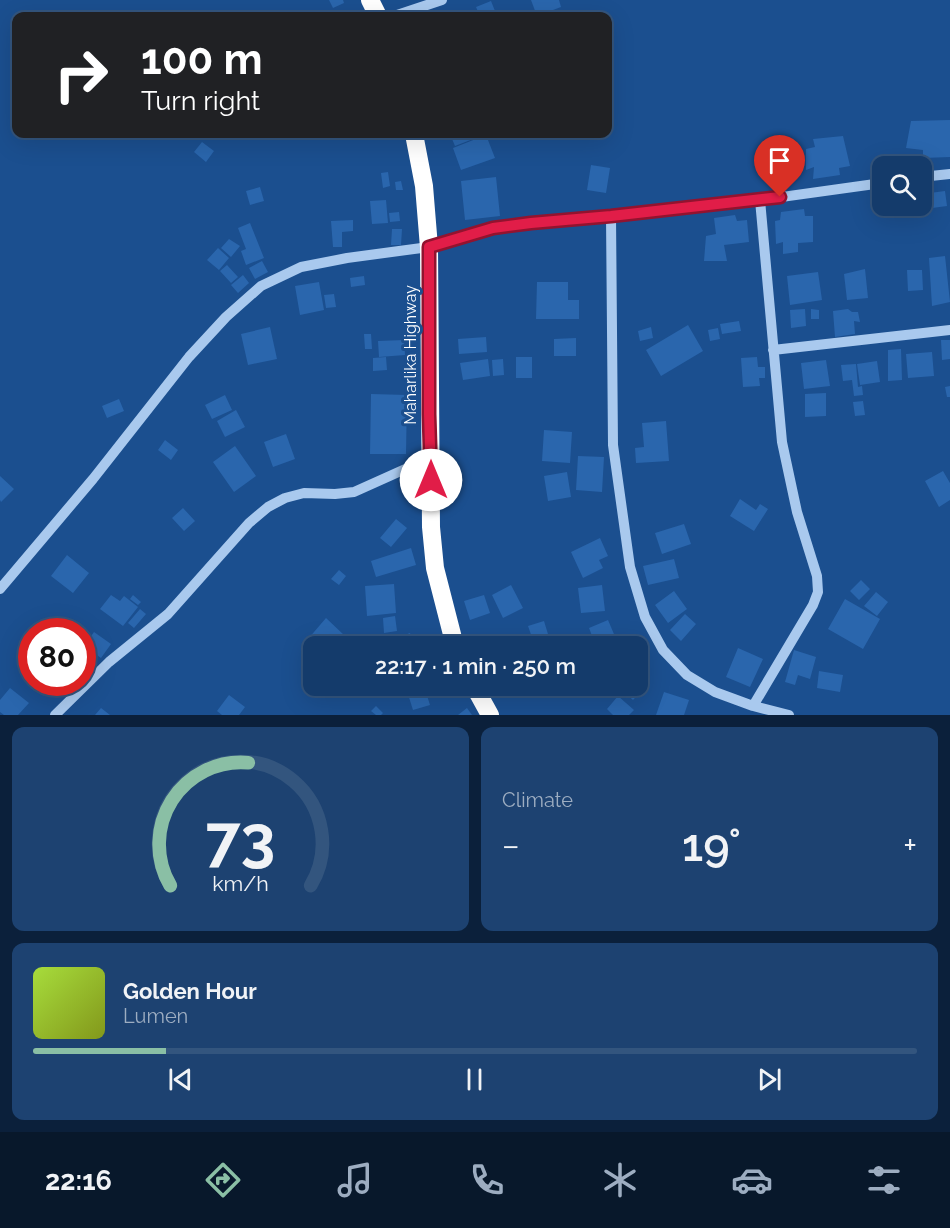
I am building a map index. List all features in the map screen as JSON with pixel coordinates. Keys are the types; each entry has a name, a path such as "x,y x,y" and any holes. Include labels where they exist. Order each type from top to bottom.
{"highway":[{"name":"Maharlika Highway","path":"415,138 424,186 429,247 431,527 435,568 452,636"},
{"path":"480,696 490,715"}],"street":[{"path":"406,12 442,0"},
{"path":"932,176 950,174"},
{"path":"0,590 93,479 189,357 226,317 261,286 302,267 347,258 429,247 493,228 760,200 872,184"},
{"path":"753,706 813,605 818,592 817,576 797,512 782,442 760,200"},
{"path":"611,216 613,445 630,567 645,617 663,650 687,675 715,692 753,706 789,715"},
{"path":"773,350 950,330"},
{"path":"55,715 109,662 168,614 249,523 268,507 285,498 304,493 354,492 432,457"}],"building":[{"path":"329,0 343,0 344,3 333,8"},
{"path":"531,0 559,0 561,7 548,12 536,12"},
{"path":"491,1 495,12 478,12 476,7"},
{"path":"950,120 950,157 923,156 923,150 906,148 911,121"},
{"path":"843,136 850,166 839,168 840,175 813,179 814,167 806,170 806,149 815,147 813,139"},
{"path":"452,138 473,138 473,139 455,146"},
{"path":"478,138 487,138 495,158 461,170 453,148"},
{"path":"202,142 214,151 206,162 194,152"},
{"path":"591,165 610,168 606,193 587,190"},
{"path":"388,172 390,186 383,188 381,173"},
{"path":"496,177 500,216 465,220 461,181"},
{"path":"401,181 403,190 396,190 395,182"},
{"path":"260,187 264,201 250,205 246,191"},
{"path":"945,191 947,206 932,208 932,193"},
{"path":"386,200 388,223 372,224 370,201"},
{"path":"804,209 805,216 813,216 813,242 798,243 798,252 783,254 783,242 776,244 775,221 780,220 781,212"},
{"path":"399,212 400,221 390,222 389,213"},
{"path":"735,215 737,221 747,220 749,242 724,245 727,261 704,261 706,236 716,234 714,218"},
{"path":"353,220 353,231 342,232 342,247 333,247 331,221"},
{"path":"250,223 264,258 246,265 241,251 246,249 238,228"},
{"path":"392,229 402,229 401,245 391,245"},
{"path":"229,239 240,246 231,257 221,248"},
{"path":"218,248 229,258 219,270 207,260"},
{"path":"945,256 950,302 932,306 929,258"},
{"path":"262,261 268,272 255,279 249,268"},
{"path":"227,265 238,277 231,283 220,271"},
{"path":"865,269 868,298 847,300 844,274"},
{"path":"907,270 922,270 923,290 908,291"},
{"path":"818,272 822,300 790,305 787,276"},
{"path":"243,275 249,283 238,293 231,285"},
{"path":"364,276 365,285 351,287 350,278"},
{"path":"319,282 324,310 300,315 295,286"},
{"path":"537,282 568,282 568,300 579,300 579,319 536,319"},
{"path":"334,294 336,307 326,308 324,295"},
{"path":"805,309 806,326 791,328 790,310"},
{"path":"811,309 819,310 819,319 811,319"},
{"path":"848,309 858,312 860,322 854,321 855,334 835,337 833,311"},
{"path":"739,321 741,331 722,334 720,324"},
{"path":"688,325 703,351 661,376 646,350"},
{"path":"270,327 277,359 248,365 241,334"},
{"path":"651,327 653,338 640,341 638,331"},
{"path":"718,328 720,339 710,341 708,330"},
{"path":"364,334 371,334 372,349 365,349"},
{"path":"486,337 487,352 459,354 458,339"},
{"path":"576,338 576,356 554,356 554,339"},
{"path":"404,340 405,355 379,357 378,341"},
{"path":"941,340 950,340 950,359 942,360"},
{"path":"901,349 902,380 888,381 888,350"},
{"path":"932,352 934,376 908,378 906,354"},
{"path":"386,357 387,370 373,371 373,358"},
{"path":"516,357 532,357 532,378 516,378"},
{"path":"757,357 758,367 765,367 765,378 759,378 760,386 743,387 741,358"},
{"path":"488,359 490,376 463,380 460,363"},
{"path":"503,359 504,375 493,376 492,360"},
{"path":"826,360 830,386 804,389 801,363"},
{"path":"877,361 880,382 860,385 857,364"},
{"path":"856,364 858,387 862,386 863,395 854,396 852,380 843,381 841,365"},
{"path":"950,386 950,397 947,397 945,387"},
{"path":"826,393 826,416 805,417 805,394"},
{"path":"371,394 407,395 406,454 370,454"},
{"path":"225,395 232,410 212,419 205,405"},
{"path":"119,399 124,411 107,418 102,406"},
{"path":"863,401 865,415 855,416 853,402"},
{"path":"236,410 245,427 225,437 217,421"},
{"path":"666,421 669,461 636,463 635,448 644,447 642,423"},
{"path":"544,430 572,432 570,463 542,461"},
{"path":"286,434 295,459 273,467 264,442"},
{"path":"165,440 178,450 171,460 158,450"},
{"path":"235,446 256,476 234,492 213,462"},
{"path":"578,456 604,457 602,492 576,490"},
{"path":"943,471 950,483 950,500 939,507 925,481"},
{"path":"567,472 571,497 548,501 544,476"},
{"path":"0,476 14,489 1,502 0,500"},
{"path":"740,499 756,510 760,504 768,509 754,531 730,516"},
{"path":"183,508 195,521 184,531 172,518"},
{"path":"396,519 407,528 391,547 380,538"},
{"path":"684,524 691,544 662,554 655,533"},
{"path":"600,538 608,556 599,560 603,568 583,578 571,552"},
{"path":"411,548 416,565 376,577 371,561"},
{"path":"67,555 89,573 73,593 51,576"},
{"path":"674,559 679,578 648,585 643,566"},
{"path":"339,570 346,576 339,585 331,579"},
{"path":"861,580 870,589 859,600 850,591"},
{"path":"394,584 396,613 367,616 365,586"},
{"path":"511,585 523,608 503,618 492,595"},
{"path":"602,585 605,611 581,613 578,588"},
{"path":"674,591 687,609 668,623 655,605"},
{"path":"876,592 888,602 877,616 864,606"},
{"path":"111,595 120,601 124,596 138,607 123,626 100,609"},
{"path":"133,595 141,602 138,605 130,599"},
{"path":"484,595 490,613 470,620 464,601"},
{"path":"845,599 880,619 863,649 828,629"},
{"path":"140,609 146,614 134,628 128,623"},
{"path":"685,614 696,624 681,641 670,630"},
{"path":"395,616 397,631 384,633 383,618"},
{"path":"326,618 345,636 311,636"},
{"path":"608,620 615,636 592,636 589,628"},
{"path":"544,621 549,636 532,636 528,626"},
{"path":"96,633 111,644 101,658 96,654"},
{"path":"738,648 763,659 750,687 726,677"},
{"path":"794,650 816,657 810,679 798,675 795,685 785,682"},
{"path":"819,671 843,675 840,692 817,688"},
{"path":"10,688 29,703 18,715 4,715 0,712 0,700"},
{"path":"664,692 689,700 684,715 656,715"},
{"path":"229,695 245,707 239,715 222,715 217,711"},
{"path":"409,696 427,696 430,705 413,710"},
{"path":"618,696 634,710 629,715 613,715 607,709"},
{"path":"376,706 383,713 381,715 376,715 371,711"},
{"path":"101,708 110,715 95,715"},
{"path":"467,708 472,715 458,715"}],"route":[{"path":"431,480 429,247 493,228 780,197"}]}
